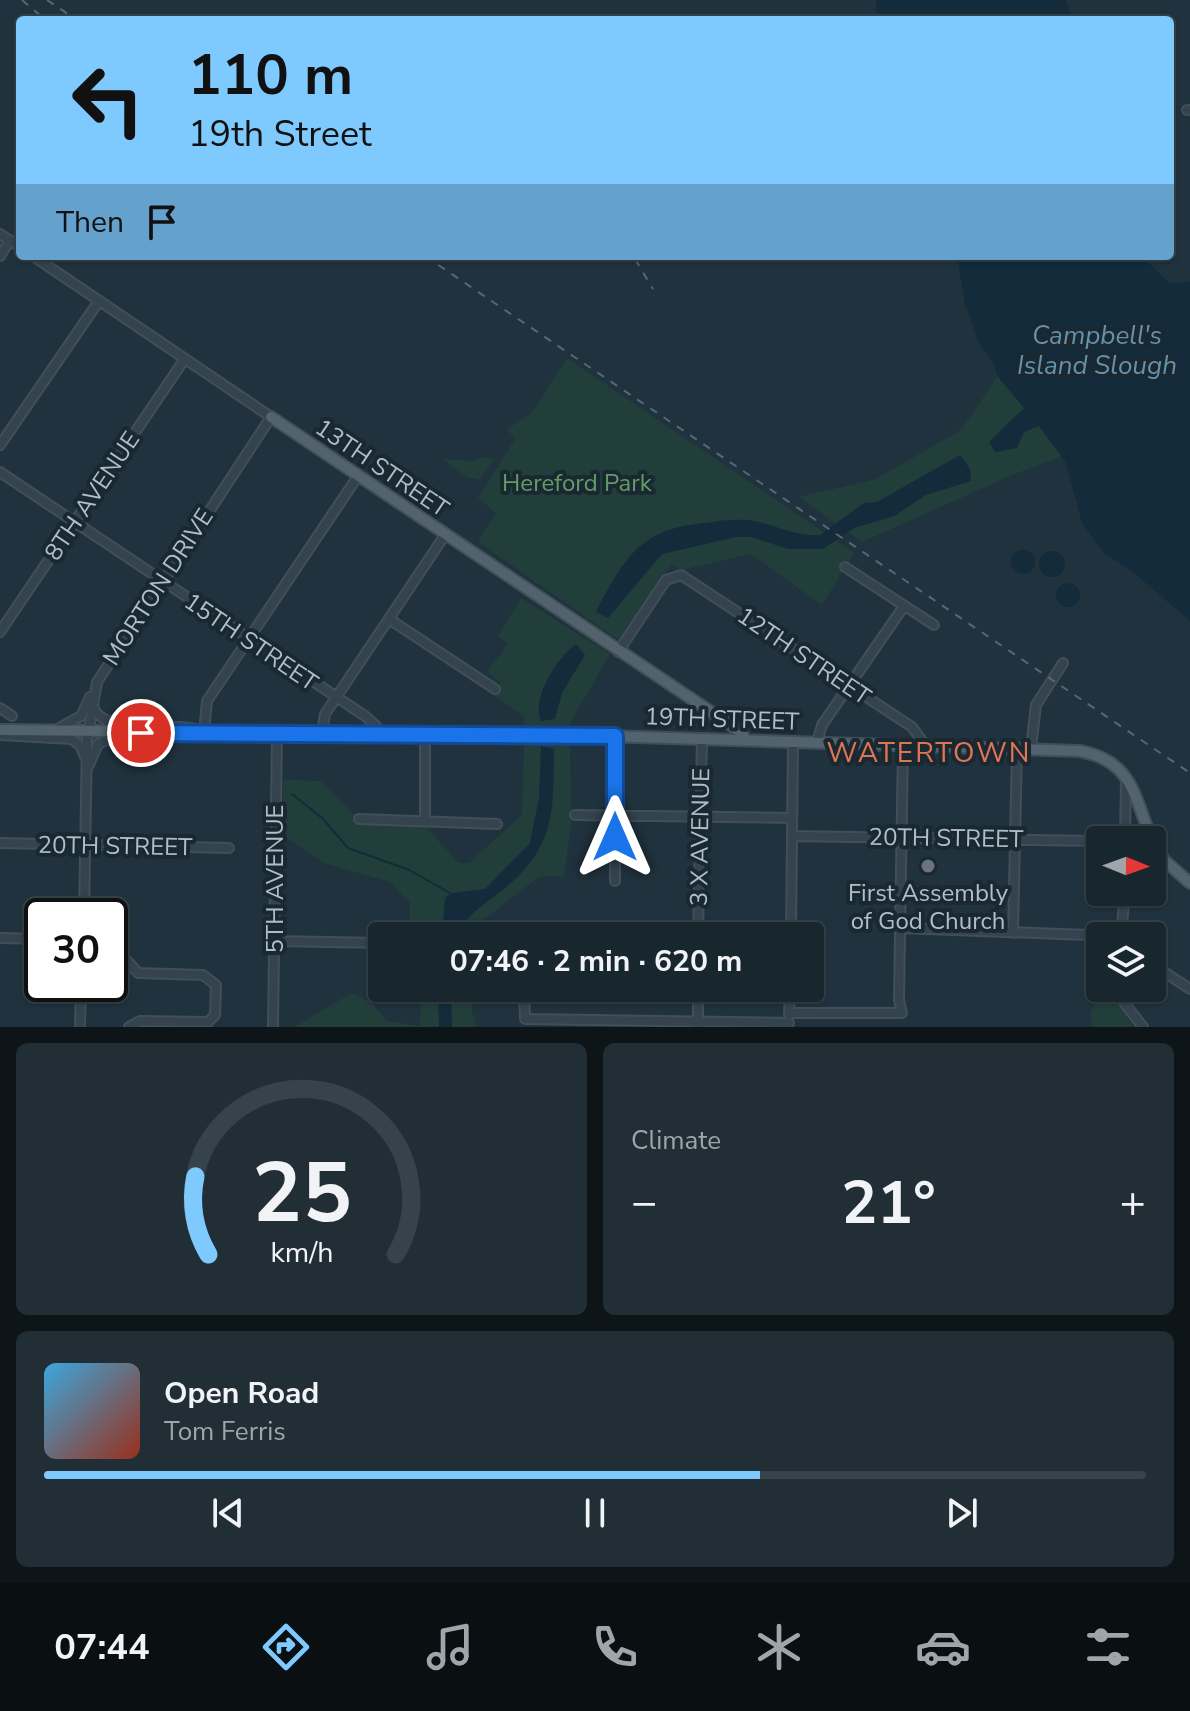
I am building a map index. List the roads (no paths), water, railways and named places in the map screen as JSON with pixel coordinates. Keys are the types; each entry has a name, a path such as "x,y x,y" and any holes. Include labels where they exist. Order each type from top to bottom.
{"main road":[{"name":"13TH STREET","path":"271,417 741,732 745,739"},
{"path":"710,714 716,724 716,738"},
{"name":"19TH STREET","path":"0,732 56,729 124,733 202,731 615,736 1017,747 1094,753 1112,762 1126,776"},
{"path":"1126,776 1146,826"},
{"path":"1166,862 1190,883"}],"street":[{"path":"0,234 16,244"},
{"path":"0,256 10,240"},
{"name":"13TH STREET","path":"39,260 271,417"},
{"path":"0,445 99,301"},
{"name":"8TH AVENUE","path":"0,632 184,360"},
{"name":"MORTON DRIVE","path":"84,898 89,731 97,682 271,417"},
{"name":"15TH STREET","path":"0,472 374,723 378,733"},
{"path":"92,701 96,714 106,723 181,725 202,731 207,701 358,476"},
{"path":"322,732 325,714 445,535"},
{"path":"845,567 934,625"},
{"name":"12TH STREET","path":"618,652 666,580 677,574 912,727 925,745"},
{"path":"817,742 821,727 904,606"},
{"path":"389,619 495,689"},
{"path":"1031,748 1036,705 1063,663"},
{"path":"56,729 81,716 97,682"},
{"path":"0,708 12,716"},
{"path":"0,732 71,739 80,745 87,768"},
{"name":"5TH AVENUE","path":"273,1027 277,732"},
{"path":"87,768 98,744 124,733"},
{"path":"425,734 425,821"},
{"path":"615,736 615,881"},
{"name":"3 X AVENUE","path":"698,922 702,738"},
{"path":"791,922 793,741"},
{"path":"789,1013 902,1013 903,744"},
{"path":"1013,933 1017,747"},
{"path":"1125,826 1126,776"},
{"path":"575,815 792,818"},
{"path":"359,819 497,824"},
{"name":"20TH STREET","path":"792,836 1086,841"},
{"name":"20TH STREET","path":"0,843 229,848"},
{"path":"901,928 1086,935"},
{"path":"0,938 24,939"},
{"path":"275,941 368,943"},
{"path":"128,962 138,973 207,976 216,985 215,1015 208,1022 140,1021 129,1027"},
{"path":"1166,973 1190,989"},
{"path":"80,1027 81,1002"},
{"path":"524,1002 525,1019 789,1025 789,1002"},
{"path":"698,1002 698,1024"},
{"path":"1124,1002 1143,1027"}],"water":[{"path":"877,0 1066,0 1071,16 882,16 875,10"},
{"name":"Campbell's Island Slough","path":"958,260 1146,260 1169,283 1190,282 1190,621 1133,572 1104,553 1082,523 1066,463 1039,426 1024,432 1017,448 995,452 989,442 1024,408 998,377 994,364 978,341 965,303"},
{"path":"960,455 970,469 971,481 926,495 894,516 854,528 823,549 788,549 751,537 736,537 662,554 608,618 596,612 625,562 649,540 664,532 682,526 742,520 820,535 864,503 877,502"},
{"path":"1023,550 1032,553 1035,562 1032,571 1023,574 1014,571 1011,562 1014,553"},
{"path":"1052,551 1061,555 1065,564 1061,573 1052,577 1043,573 1039,564 1043,555"},
{"path":"1068,583 1076,587 1080,595 1076,603 1068,607 1060,603 1056,595 1060,587"},
{"path":"576,644 585,655 562,693 555,719 541,721 540,701 548,679"},
{"path":"541,746 554,749 553,787 550,821 538,851 513,881 465,922 443,922 445,898 451,893 485,889 530,843 539,798"},
{"path":"438,1002 451,1002 452,1027 439,1027"}],"waterway":[{"path":"292,794 322,818 348,848 409,870 450,893"}],"railway":[{"path":"22,0 41,16"},
{"path":"47,0 71,16"},
{"path":"431,260 1190,773"},
{"path":"636,260 653,289"}],"place":[{"name":"First Assembly of God Church","path":"928,866"}],"district":[{"name":"WATERTOWN","path":"929,753"}],"park label":[{"name":"Hereford Park","path":"577,483"}]}
